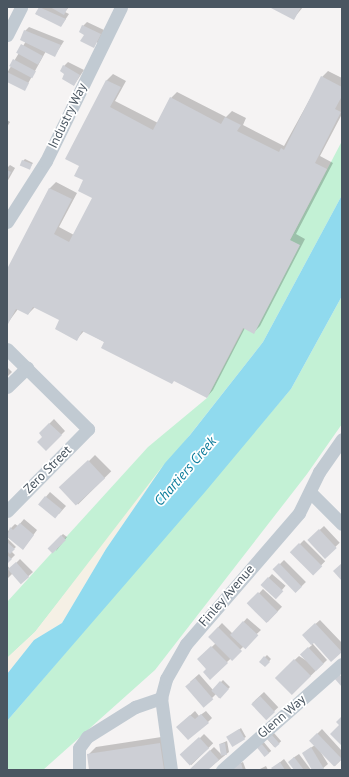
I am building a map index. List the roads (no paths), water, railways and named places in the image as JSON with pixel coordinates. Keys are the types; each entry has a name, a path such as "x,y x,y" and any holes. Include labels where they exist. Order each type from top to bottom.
{"street":[{"path":"7,35 21,7"},
{"name":"Industry Way","path":"7,222 46,161 121,7"},
{"path":"7,349 27,368 7,387"},
{"name":"Zero Street","path":"7,511 88,429 27,368"},
{"name":"Finley Avenue","path":"171,770 161,698 166,679 186,644 299,513 319,472 342,439"},
{"path":"310,492 342,524"},
{"name":"Glenn Way","path":"222,770 342,664"},
{"path":"79,770 79,748 87,737 135,707 161,698"}],"water":[{"name":"Chartiers Creek","path":"342,195 342,296 291,389 205,492 7,721 7,674 34,640 62,623 106,549 165,463 190,435 263,342"}]}
